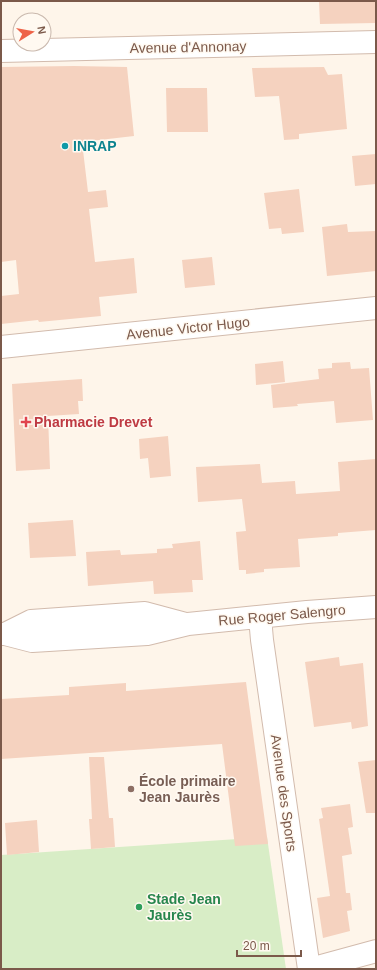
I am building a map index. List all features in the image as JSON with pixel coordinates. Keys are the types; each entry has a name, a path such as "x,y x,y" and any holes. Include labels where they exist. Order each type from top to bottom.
{"street":[{"name":"Avenue d'Annonay","path":"1,51 376,42"},
{"name":"Avenue Victor Hugo","path":"1,348 376,308"},
{"name":"Rue Roger Salengro","path":"3,634 32,621 145,613 188,624 307,612 376,607"},
{"name":"Avenue des Sports","path":"260,617 309,969"},
{"path":"309,969 376,950"}],"green space":[{"name":"Stade Jean Jaurès","path":"267,837 286,969 1,969 1,855"}],"building":[{"path":"319,1 376,1 376,23 320,24"},
{"path":"1,67 127,67 134,136 82,142 88,192 106,190 108,207 89,209 95,262 134,258 137,293 99,297 101,316 1,324 1,296 19,294 16,260 1,262"},
{"path":"324,67 328,75 342,74 347,129 299,134 299,139 284,140 279,96 255,97 252,68"},
{"path":"166,88 207,88 208,132 167,132"},
{"path":"376,154 376,184 355,186 352,156"},
{"path":"299,189 304,232 282,234 281,228 269,229 264,193"},
{"path":"347,224 348,232 376,231 376,271 327,276 322,227"},
{"path":"212,257 215,285 185,288 182,260"},
{"path":"283,361 285,382 256,385 255,364"},
{"path":"350,362 351,369 369,368 373,420 336,423 334,401 297,404 298,406 273,408 271,385 319,379 318,369 332,368 332,363"},
{"path":"82,379 83,401 78,401 79,414 48,416 50,469 16,471 12,384"},
{"path":"168,436 171,476 150,478 148,458 140,459 139,439"},
{"path":"376,459 376,530 338,533 338,536 298,539 300,567 264,569 264,572 246,574 246,570 239,570 236,532 246,531 242,499 198,502 196,467 260,464 262,483 295,481 296,494 340,491 338,462"},
{"path":"73,520 76,556 30,558 28,523"},
{"path":"200,541 203,580 192,580 193,592 154,594 153,581 88,586 86,552 120,550 121,555 157,553 157,549 173,548 172,544"},
{"path":"339,657 340,666 363,663 368,726 352,729 351,722 314,727 305,662"},
{"path":"246,682 268,844 235,846 222,744 1,759 1,699 69,695 69,687 126,683 126,691"},
{"path":"89,757 104,757 109,818 113,818 115,847 91,849 89,819 92,819"},
{"path":"376,760 376,813 366,813 358,762"},
{"path":"350,804 353,827 348,828 352,854 342,856 346,893 350,893 352,910 347,911 350,931 323,938 317,898 330,896 319,819 323,818 321,808"},
{"path":"37,820 39,852 7,855 5,823"}],"place":[{"name":"INRAP","path":"65,146"},
{"name":"Pharmacie Drevet","path":"26,422"},
{"name":"École primaire Jean Jaurès","path":"131,789"},
{"name":"Stade Jean Jaurès","path":"139,907"}]}
